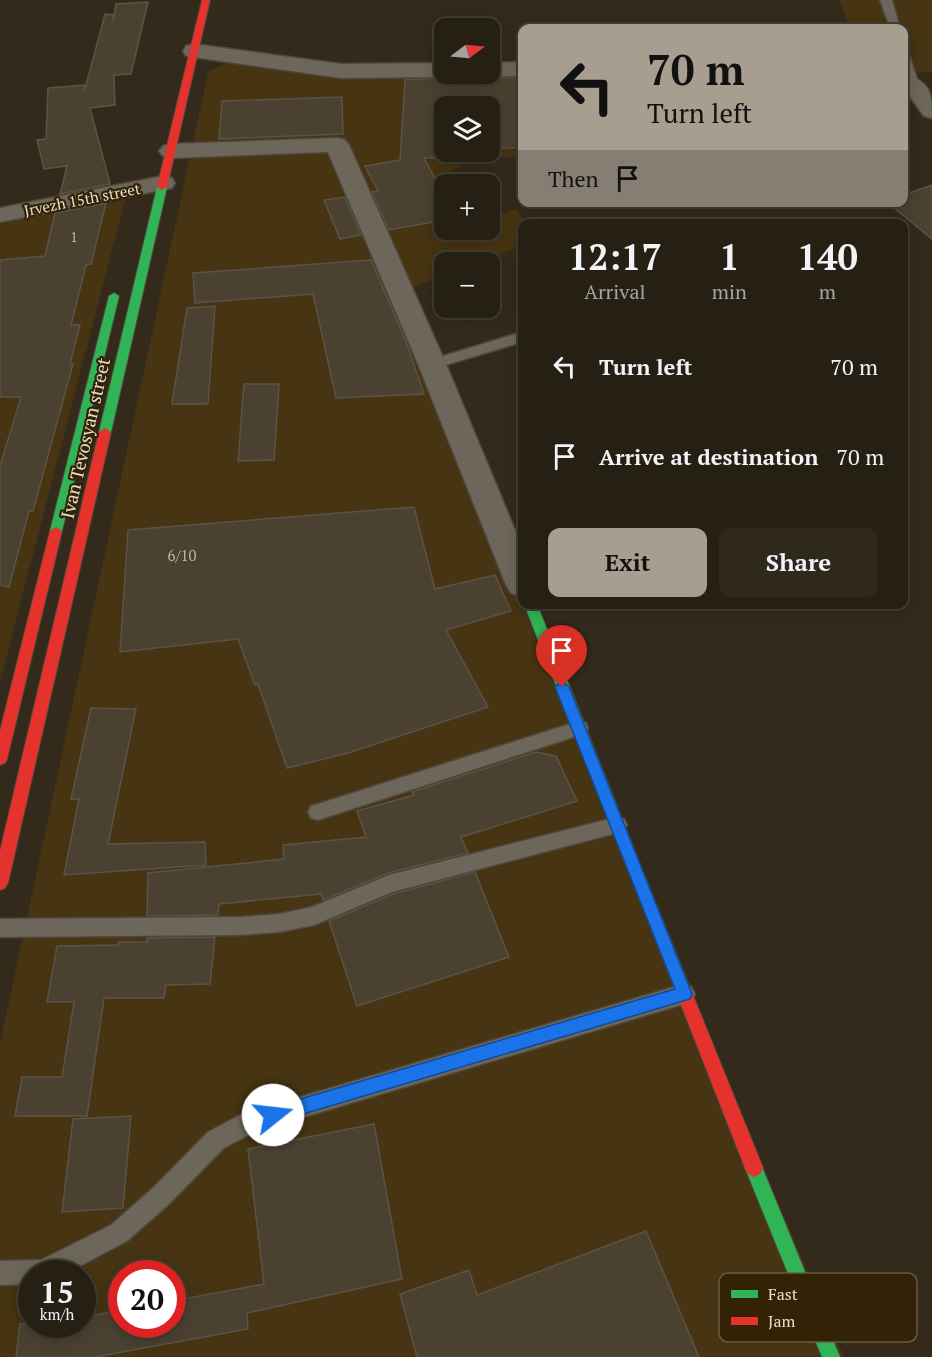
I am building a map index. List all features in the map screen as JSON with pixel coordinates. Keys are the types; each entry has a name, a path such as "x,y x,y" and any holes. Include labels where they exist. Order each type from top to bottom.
{"main road":[{"name":"Ivan Tevosyan street","path":"0,883 146,187 171,151 206,0"},
{"name":"Ivan Tevosyan street","path":"0,759 117,281"},
{"path":"532,609 797,1273"},
{"path":"825,1342 831,1357"}],"street":[{"path":"194,51 341,71 434,70"},
{"path":"500,70 518,69"},
{"path":"916,84 932,111"},
{"path":"171,151 337,145 432,364 518,575"},
{"name":"Jrvezh 15th street","path":"0,215 146,187"}],"lane":[{"path":"886,0 894,24"},
{"path":"908,66 916,84"},
{"path":"432,364 518,338"},
{"path":"318,812 579,728"},
{"path":"0,928 241,926 279,923 314,916 388,884 617,825"},
{"path":"0,1273 44,1272 118,1233 161,1196 216,1140 250,1122 684,994"}],"shaded area":[{"path":"840,0 932,0 932,72 908,73 908,24 848,24"},
{"path":"232,60 346,74 434,74 434,84 500,84 500,74 518,74 518,158 500,157 500,96 434,96 434,162 461,162 460,166 445,174 434,174 434,240 500,240 500,214 517,209 523,219 518,219 518,247 500,254 500,252 434,252 434,279 411,288 518,556 518,609 524,609 808,1273 719,1273 719,1342 838,1342 844,1357 0,1357 0,1043 208,72"},
{"path":"125,200 0,682 0,223"}],"building":[{"path":"148,2 131,74 114,75 115,105 90,108 110,184 60,194 67,166 44,169 37,140 46,139 48,88 84,85 85,89 105,14 113,15 113,22 116,4"},
{"path":"434,78 434,84 500,84 500,78 518,78 518,148 500,148 500,96 434,96 434,158 424,158 434,176 434,222 389,230 372,192 378,191 365,166 400,160 405,80"},
{"path":"342,97 343,134 219,139 222,101"},
{"path":"932,185 932,239 893,207 908,207 908,193"},
{"path":"345,197 361,235 340,239 324,200"},
{"path":"106,203 91,264 86,265 71,325 80,325 70,364 73,364 33,511 29,511 9,587 0,585 0,466 21,397 0,397 0,260 45,256 55,213"},
{"path":"371,260 407,344 424,394 336,398 313,294 195,303 193,273"},
{"path":"215,306 208,404 172,404 187,308"},
{"path":"244,384 279,384 274,460 238,461"},
{"path":"414,507 435,589 495,575 511,611 446,630 488,707 348,753 287,768 258,684 255,685 238,639 120,652 128,530"},
{"path":"91,708 136,709 108,844 205,842 206,865 64,875 79,799 71,799"},
{"path":"536,752 556,756 577,801 461,837 468,853 388,873 323,900 321,894 219,904 218,915 147,916 148,873 284,859 283,845 366,837 357,811 414,795 412,792"},
{"path":"475,872 509,957 357,1006 329,921 393,894"},
{"path":"215,937 210,984 166,985 164,998 104,998 87,1116 15,1116 22,1077 62,1077 74,1002 47,1002 57,946 119,945 119,942 147,942 147,938"},
{"path":"131,1116 123,1208 62,1212 73,1119"},
{"path":"374,1124 402,1279 247,1313 248,1329 95,1357 16,1357 18,1338 96,1338 96,1315 108,1313 108,1338 186,1338 186,1298 264,1284 248,1149"},
{"path":"646,1231 699,1357 417,1357 400,1294 469,1270 477,1295"}],"traffic: fast":[{"path":"105,432 162,187"},
{"path":"56,531 114,296"},
{"path":"532,609 634,867"},
{"path":"754,1168 797,1273"},
{"path":"825,1342 831,1357"}],"traffic: jam":[{"path":"162,187 206,0"},
{"path":"0,883 105,432"},
{"path":"0,759 56,531"},
{"path":"634,867 754,1168"}],"route":[{"path":"273,1115 684,994 562,687"}]}
